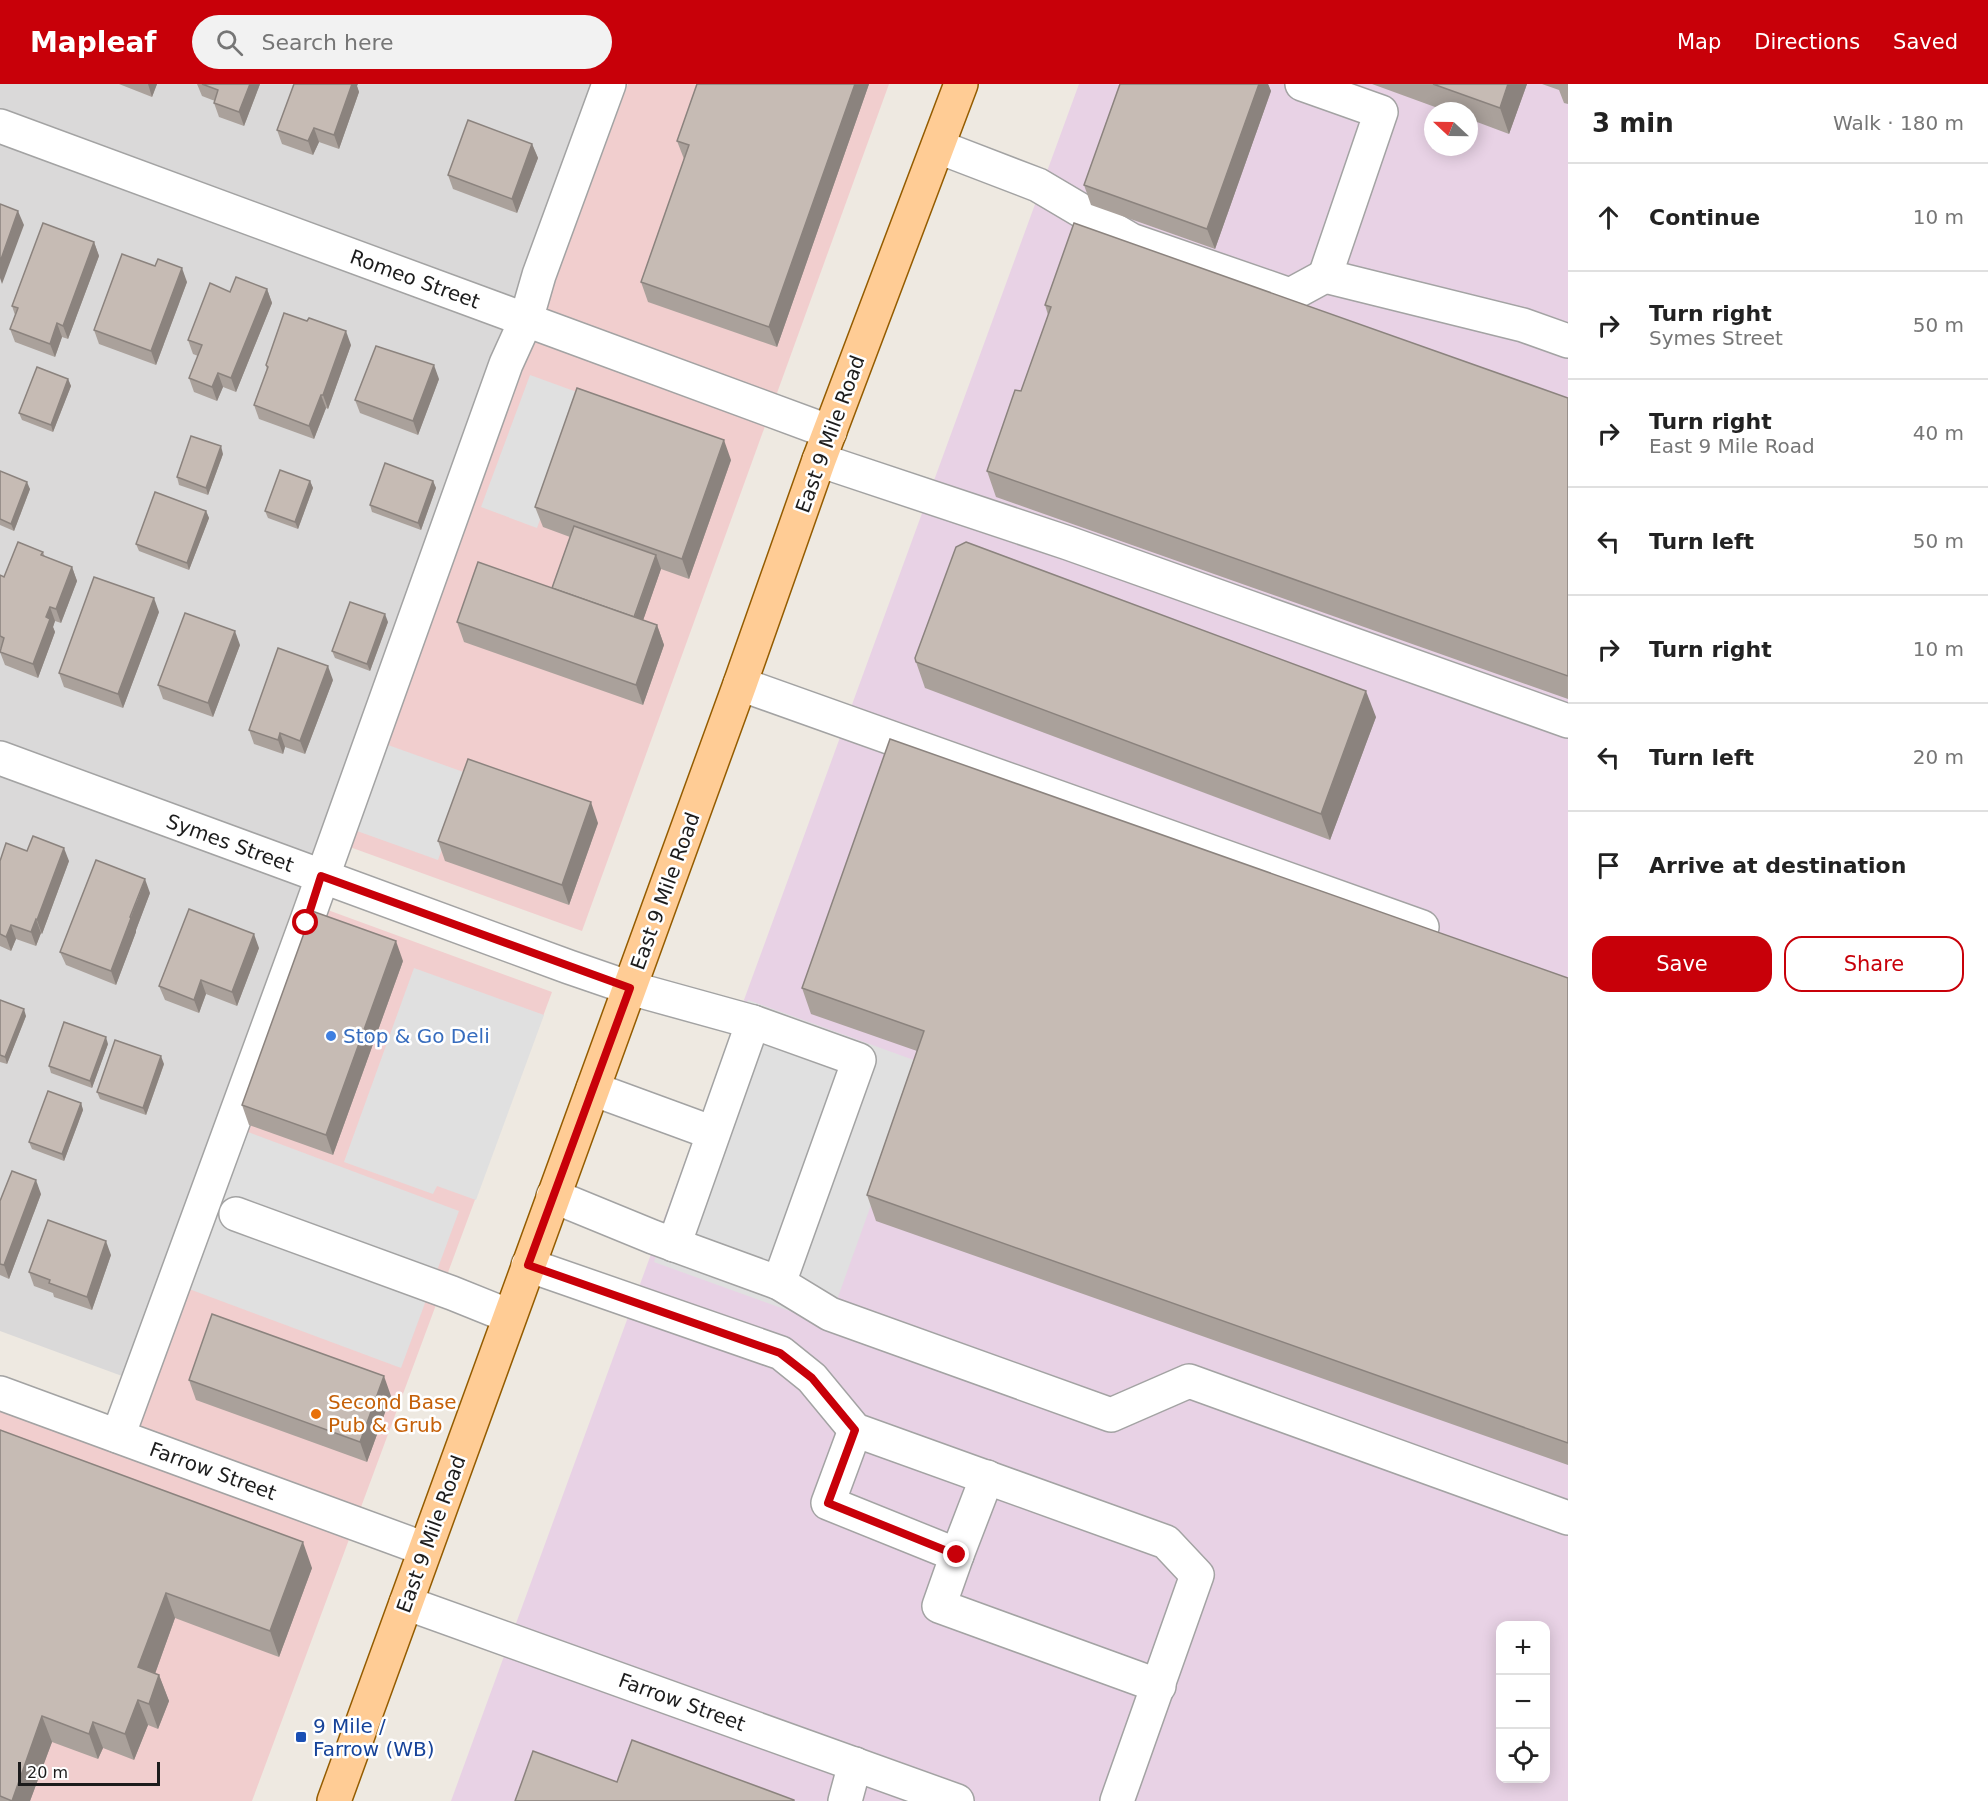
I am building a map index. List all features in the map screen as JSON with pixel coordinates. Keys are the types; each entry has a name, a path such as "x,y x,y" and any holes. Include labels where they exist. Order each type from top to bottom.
{"main road":[{"name":"East 9 Mile Road","path":"334,1801 740,684 824,446 961,84"}],"street":[{"path":"118,1436 506,364 526,320 539,275 609,84"},
{"path":"1302,84 1381,112 1325,276"},
{"name":"Romeo Street","path":"0,126 526,320 824,446 1068,543 1568,721"},
{"path":"939,147 1038,185 1131,240 1290,295 1325,276 1523,325 1568,341"},
{"path":"740,684 1455,938"},
{"name":"Symes Street","path":"0,758 630,988 753,1022 859,1060 779,1283"},
{"path":"674,1245 753,1022"},
{"path":"593,1089 713,1133"},
{"path":"553,1196 674,1245 779,1283 830,1314 1112,1415 1189,1381 1568,1518"},
{"path":"236,1214 509,1316"},
{"path":"528,1265 780,1353 812,1378 855,1430 1166,1542 1197,1575 1117,1801"},
{"name":"Farrow Street","path":"0,1393 425,1549"},
{"path":"855,1430 828,1503 957,1555"},
{"path":"987,1478 939,1606 1159,1686"},
{"name":"Farrow Street","path":"406,1603 957,1801"},
{"path":"845,1801 855,1764"}],"shaded area":[{"path":"0,84 592,84 122,1376 0,1331"},
{"path":"628,84 889,84 582,931 347,846"},
{"path":"1079,84 1568,84 1568,1801 451,1801"},
{"path":"530,375 585,395 537,528 481,507"},
{"path":"388,745 469,774 438,860 357,831"},
{"path":"325,909 552,992 252,1801 0,1801 0,1391 130,1438"},
{"path":"414,968 544,1015 476,1200 437,1186 433,1194 344,1162"},
{"path":"748,1000 922,1063 828,1325 654,1262"},
{"path":"248,1132 459,1211 401,1368 189,1289"}],"building":[{"path":"202,84 250,84 239,112 214,103 218,90"},
{"path":"294,84 352,84 334,135 314,128 308,141 277,130"},
{"path":"697,84 855,84 769,327 641,282 689,145 677,141"},
{"path":"1120,84 1259,84 1207,229 1084,185"},
{"path":"1433,84 1508,84 1500,108"},
{"path":"468,120 532,144 512,199 448,175"},
{"path":"0,204 18,211 0,262"},
{"path":"43,223 94,242 63,326 57,323 50,344 10,329 18,308 12,306"},
{"path":"1074,223 1568,398 1568,676 987,471 1015,390 1021,391 1051,307 1045,305"},
{"path":"122,254 155,266 158,259 182,268 151,351 94,330"},
{"path":"236,277 267,289 231,378 218,373 212,387 189,378 202,345 188,340 210,283 230,292"},
{"path":"284,313 307,321 309,318 346,331 309,426 254,405"},
{"path":"376,346 434,365 413,421 355,400"},
{"path":"37,367 68,379 51,425 19,413"},
{"path":"577,388 724,440 682,559 535,507"},
{"path":"191,436 221,446 206,488 177,477"},
{"path":"385,463 433,481 418,523 370,505"},
{"path":"280,470 310,481 295,522 265,511"},
{"path":"0,471 27,482 11,524 0,519"},
{"path":"155,492 206,511 187,563 136,544"},
{"path":"574,526 656,555 634,617 552,588"},
{"path":"18,542 43,552 41,555 72,567 56,609 50,607 46,617 50,619 33,664 0,652 4,638 0,636 0,575 4,577"},
{"path":"966,542 1366,691 1321,814 916,662 915,658 956,547"},
{"path":"478,562 657,625 636,685 457,622"},
{"path":"94,577 154,598 118,694 59,673"},
{"path":"350,602 385,614 367,664 332,651"},
{"path":"185,613 235,631 208,703 158,685"},
{"path":"278,648 328,666 300,741 280,733 278,740 249,730"},
{"path":"890,739 1568,978 1568,1443 867,1195 924,1031 802,988"},
{"path":"468,759 591,802 562,885 438,841"},
{"path":"33,836 64,848 31,932 11,925 6,937 0,934 0,861 6,843 27,851"},
{"path":"96,860 145,879 111,971 60,952"},
{"path":"189,909 254,934 232,992 201,980 194,1000 159,986"},
{"path":"312,911 396,941 326,1135 242,1105"},
{"path":"0,1000 24,1009 5,1057 0,1055"},
{"path":"64,1022 106,1037 90,1081 49,1066"},
{"path":"115,1040 161,1056 143,1108 97,1092"},
{"path":"48,1091 81,1103 62,1154 29,1142"},
{"path":"12,1171 36,1180 4,1265 0,1264 0,1201"},
{"path":"48,1220 106,1241 87,1297 49,1283 50,1280 29,1272"},
{"path":"212,1314 384,1376 360,1442 189,1380"},
{"path":"0,1430 303,1542 270,1631 166,1593 138,1667 159,1675 149,1704 138,1700 125,1734 93,1722 89,1734 42,1716 12,1801 0,1796"},
{"path":"632,1740 794,1801 515,1801 533,1751 617,1782"}],"place":[{"name":"Stop & Go Deli","path":"331,1036"},
{"name":"Second Base Pub & Grub","path":"316,1414"},
{"name":"9 Mile / Farrow (WB)","path":"301,1737"}],"route":[{"path":"306,923 321,876 569,968 630,988 528,1265 780,1353 812,1378 855,1430 828,1503 957,1555"}]}
